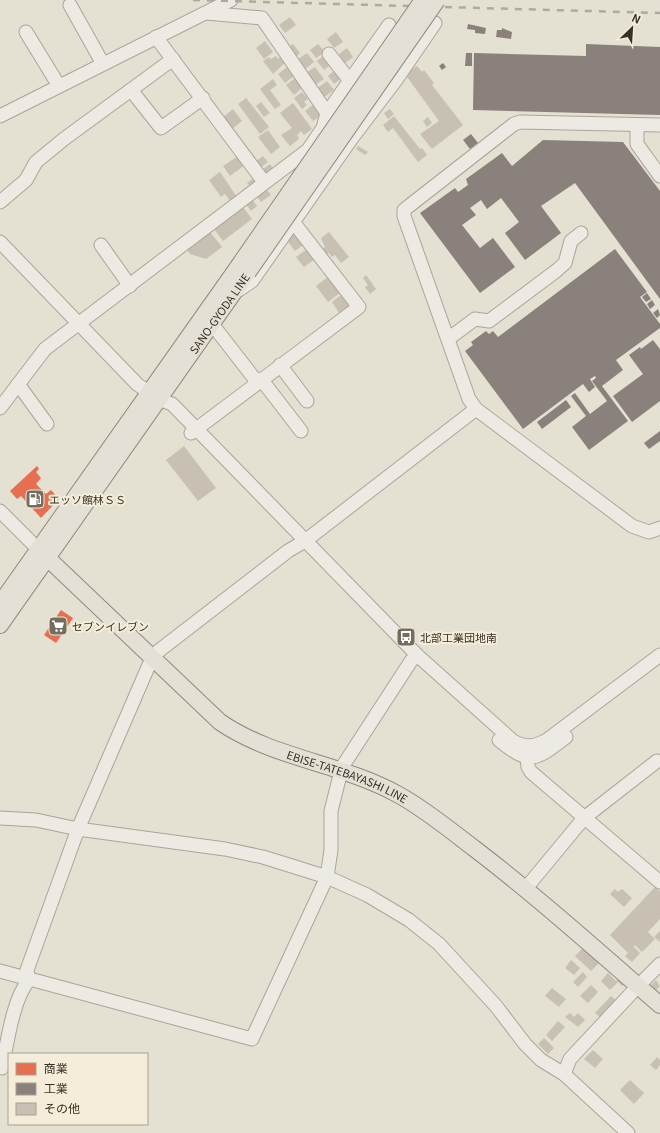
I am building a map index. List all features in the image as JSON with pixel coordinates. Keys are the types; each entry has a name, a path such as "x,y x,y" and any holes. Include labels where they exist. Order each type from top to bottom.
{"main road":[{"name":"SANO-GYODA LINE","path":"153,396 212,324 232,295 243,269 424,0"},
{"name":"SANO-GYODA LINE","path":"0,625 43,554 153,396 437,0"},
{"name":"SANO-GYODA LINE","path":"0,604 43,554"},
{"name":"EBISE-TATEBAYASHI LINE","path":"43,554 220,722 234,731 267,747 377,784 419,806 526,888 660,1005"}],"street":[{"path":"0,116 231,0"},
{"path":"70,5 103,64"},
{"path":"206,13 262,18 327,113"},
{"path":"232,295 252,281 435,23"},
{"path":"0,408 45,349 308,150 324,128 327,113 389,25"},
{"path":"26,32 59,86"},
{"path":"156,37 203,98 264,182"},
{"path":"329,54 350,81"},
{"path":"0,202 26,180 36,162 64,139 173,59"},
{"path":"131,90 161,128 203,98"},
{"path":"660,125 520,122 514,124 404,210 404,216 418,260 470,399 476,409 632,526 649,532 660,528"},
{"path":"637,125 637,144 660,176"},
{"path":"194,431 359,307 294,222"},
{"path":"448,339 475,319 489,321 556,271 566,263 571,241 581,233"},
{"path":"0,242 137,384 153,396 166,411 194,431 414,658 513,751 527,758 534,757 547,751 660,666"},
{"path":"101,245 130,286"},
{"path":"212,324 301,431"},
{"path":"280,365 307,401"},
{"path":"18,384 46,424"},
{"path":"2,1068 9,1032 23,987 28,980 28,970 78,829 152,658 156,653 288,551 302,543 476,409"},
{"path":"0,511 43,554"},
{"path":"414,658 513,741 529,747 538,745 556,734 660,655"},
{"path":"0,971 28,980 252,1039 327,877 331,850 332,811 341,771 344,764 414,658"},
{"path":"527,758 528,767 531,772 660,882"},
{"path":"526,888 584,818 657,761"},
{"path":"0,818 36,820 78,829 226,848 263,857 327,877 367,894 409,920 439,944 496,1006 525,1044 541,1060 564,1074 628,1133"},
{"path":"564,1074 570,1059 660,964"}],"building: 商業":[{"path":"37,466 39,469 36,472 41,478 36,484 46,494 51,490 59,499 41,518 21,496 17,499 10,491"},
{"name":"セブンイレブン","path":"61,610 73,618 56,643 44,635"}],"building: 工業":[{"path":"468,24 486,28 485,34 475,33 475,30 467,29"},
{"path":"502,28 512,32 511,39 496,37 497,30 502,30"},
{"path":"586,44 660,47 660,115 473,110 474,53 586,56"},
{"path":"466,53 472,53 472,66 465,66"},
{"path":"443,63 446,67 442,70 439,66"},
{"path":"471,134 478,143 470,149 463,140"},
{"path":"543,140 623,142 660,191 660,299 575,183 541,206 561,233 525,260 505,233 519,222 501,198 487,209 481,200 470,208 476,215 462,225 480,248 493,238 515,267 480,293 420,213 455,188 458,192 468,185 466,179 502,153 512,166"},
{"path":"615,249 647,292 640,297 660,324 660,328 616,360 623,370 602,386 628,421 589,450 572,427 586,416 571,396 575,393 590,414 607,401 592,381 596,378 595,376 590,379 595,387 589,392 583,384 523,429 465,351 473,345 471,342 486,331 489,334 493,331 498,337"},
{"path":"647,293 651,299 646,302 642,297"},
{"path":"652,300 655,305 650,309 647,304"},
{"path":"658,309 660,315 657,318 653,313"},
{"path":"653,340 660,349 660,401 632,422 613,396 643,374 629,355 640,347 641,349"},
{"path":"566,400 571,407 542,429 537,422"},
{"path":"660,431 660,441 649,449 644,443"}],"building: その他":[{"path":"290,17 296,25 285,33 279,25"},
{"path":"336,32 343,42 334,48 327,39"},
{"path":"265,41 273,52 264,59 256,48"},
{"path":"293,44 300,53 292,60 284,50"},
{"path":"318,44 325,52 316,58 310,50"},
{"path":"347,48 353,57 345,63 339,54"},
{"path":"307,53 314,62 304,70 297,60"},
{"path":"284,54 288,60 273,74 263,61 269,57 271,59 276,56 278,59"},
{"path":"326,54 333,63 324,70 317,61"},
{"path":"417,66 422,72 424,70 434,83 432,85 463,125 432,149 420,134 439,121 405,74"},
{"path":"287,67 294,76 285,83 278,74"},
{"path":"315,67 324,79 315,85 306,73"},
{"path":"336,69 342,78 334,84 328,76"},
{"path":"295,78 302,88 294,95 286,85"},
{"path":"273,79 277,85 270,90 281,105 275,109 260,89"},
{"path":"327,81 334,90 323,98 316,89"},
{"path":"302,92 308,99 304,102 307,105 302,109 294,98"},
{"path":"246,98 269,127 260,134 238,104"},
{"path":"261,102 270,113 264,117 256,106"},
{"path":"293,103 312,129 304,135 301,131 297,135 299,139 290,146 281,135 292,128 280,113"},
{"path":"314,104 322,115 313,121 305,111"},
{"path":"233,109 242,121 232,129 223,117"},
{"path":"390,109 394,114 388,119 384,113"},
{"path":"394,116 420,149 422,148 427,155 418,162 393,128 388,132 383,125"},
{"path":"428,117 432,123 427,127 423,121"},
{"path":"268,130 280,147 271,154 258,137"},
{"path":"358,146 368,152 365,155 356,149"},
{"path":"238,156 245,165 230,176 223,166"},
{"path":"263,156 268,162 260,168 255,162"},
{"path":"270,164 273,168 263,176 259,172"},
{"path":"220,172 237,197 231,202 225,194 221,197 209,180"},
{"path":"254,178 258,184 252,188 247,183"},
{"path":"263,185 271,195 261,202 253,192"},
{"path":"251,198 257,206 251,211 245,203"},
{"path":"240,203 252,219 223,241 211,225"},
{"path":"207,228 222,247 206,259 190,254 184,245"},
{"path":"295,232 304,244 295,251 286,239"},
{"path":"329,232 349,257 341,263 335,255 332,257 329,253 324,256 320,251 325,247 321,238"},
{"path":"307,249 315,259 304,267 296,257"},
{"path":"366,275 376,289 370,294 365,287 368,285 363,278"},
{"path":"328,277 340,293 328,302 316,286"},
{"path":"341,295 349,306 339,313 332,302"},
{"path":"184,446 216,488 198,501 166,460"},
{"path":"655,887 660,891 660,919 648,932 655,939 642,952 635,945 634,947 640,953 632,962 625,956 628,953 610,935"},
{"path":"615,889 618,892 622,889 632,898 624,907 610,894"},
{"path":"660,931 660,942 654,937"},
{"path":"585,946 601,961 591,971 575,956"},
{"path":"571,960 580,968 574,975 565,968"},
{"path":"583,972 587,977 578,987 573,982"},
{"path":"608,973 616,981 621,976 627,982 622,986 618,982 610,990 601,981"},
{"path":"656,980 660,986 655,991 650,986"},
{"path":"591,985 598,992 588,1003 580,996"},
{"path":"552,988 566,999 559,1007 545,996"},
{"path":"611,996 619,1003 601,1018 595,1013"},
{"path":"570,1013 574,1017 578,1013 585,1020 578,1027 565,1017"},
{"path":"558,1021 565,1027 552,1041 546,1035"},
{"path":"544,1038 554,1048 548,1054 538,1044"},
{"path":"593,1050 603,1059 595,1068 584,1059"},
{"path":"657,1057 660,1060 660,1065 656,1070 650,1065"},
{"path":"630,1080 644,1093 634,1104 620,1090"}],"railway":[{"path":"193,0 660,13"}],"place":[{"name":"エッソ館林ＳＳ","path":"35,499"},
{"name":"セブンイレブン","path":"58,626"},
{"name":"北部工業団地南","path":"406,637"}]}
